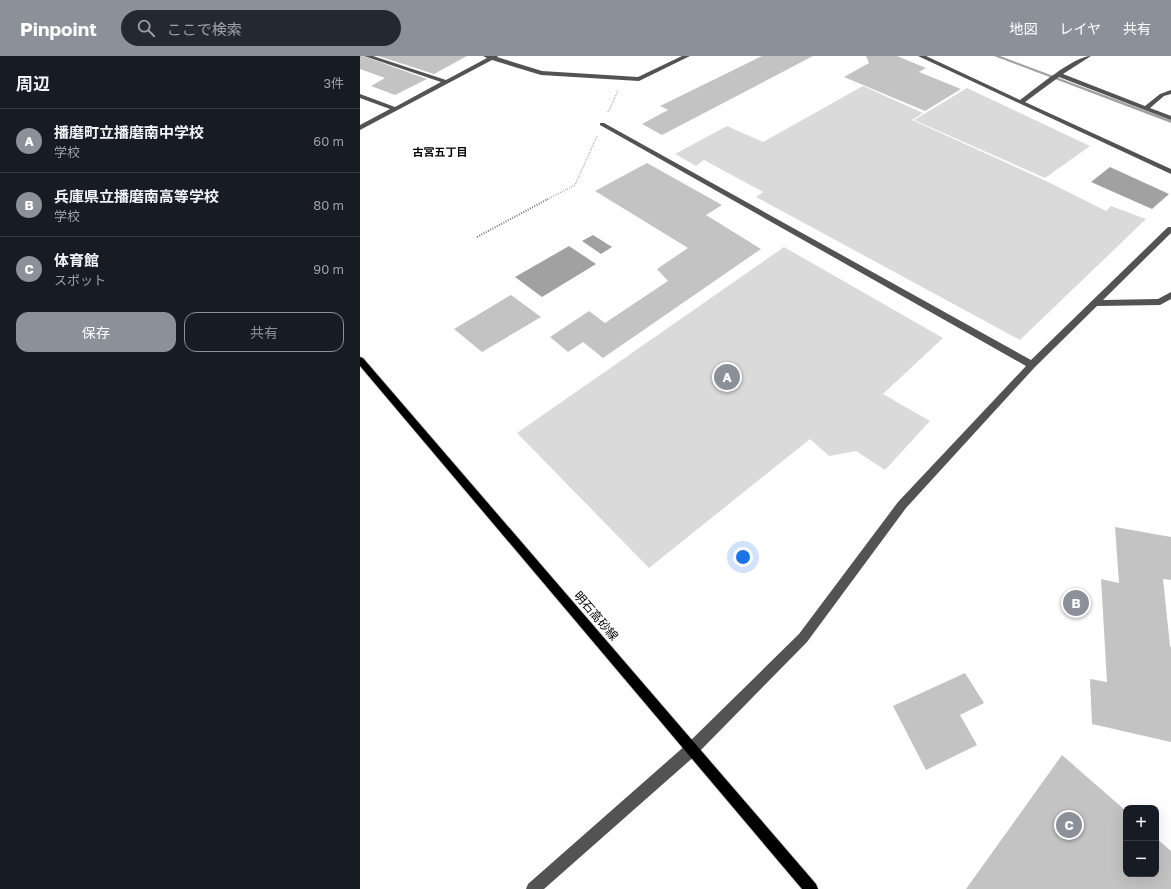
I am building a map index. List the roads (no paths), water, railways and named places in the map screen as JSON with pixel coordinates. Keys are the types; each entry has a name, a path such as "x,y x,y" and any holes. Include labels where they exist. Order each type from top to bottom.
{"main road":[{"name":"明石高砂線","path":"360,360 811,889"}],"street":[{"path":"367,56 447,82"},
{"path":"360,128 491,57 541,73 639,79 687,56"},
{"path":"922,56 1022,101 1171,172"},
{"path":"1022,101 1088,56"},
{"path":"1060,75 1171,118"},
{"path":"1146,108 1162,95 1171,92"},
{"path":"360,96 395,110"},
{"path":"602,124 1032,365"},
{"path":"533,889 692,749 803,638 902,505 1032,365 1171,229"},
{"path":"1160,302 1171,295"},
{"path":"1096,303 1160,302 1171,306"}],"waterway":[{"path":"996,56 1171,122"}],"place":[{"name":"播磨町立播磨南中学校","path":"727,377"},
{"name":"兵庫県立播磨南高等学校","path":"1076,603"},
{"name":"体育館","path":"1069,825"}],"district":[{"name":"古宮五丁目","path":"440,152"}]}
